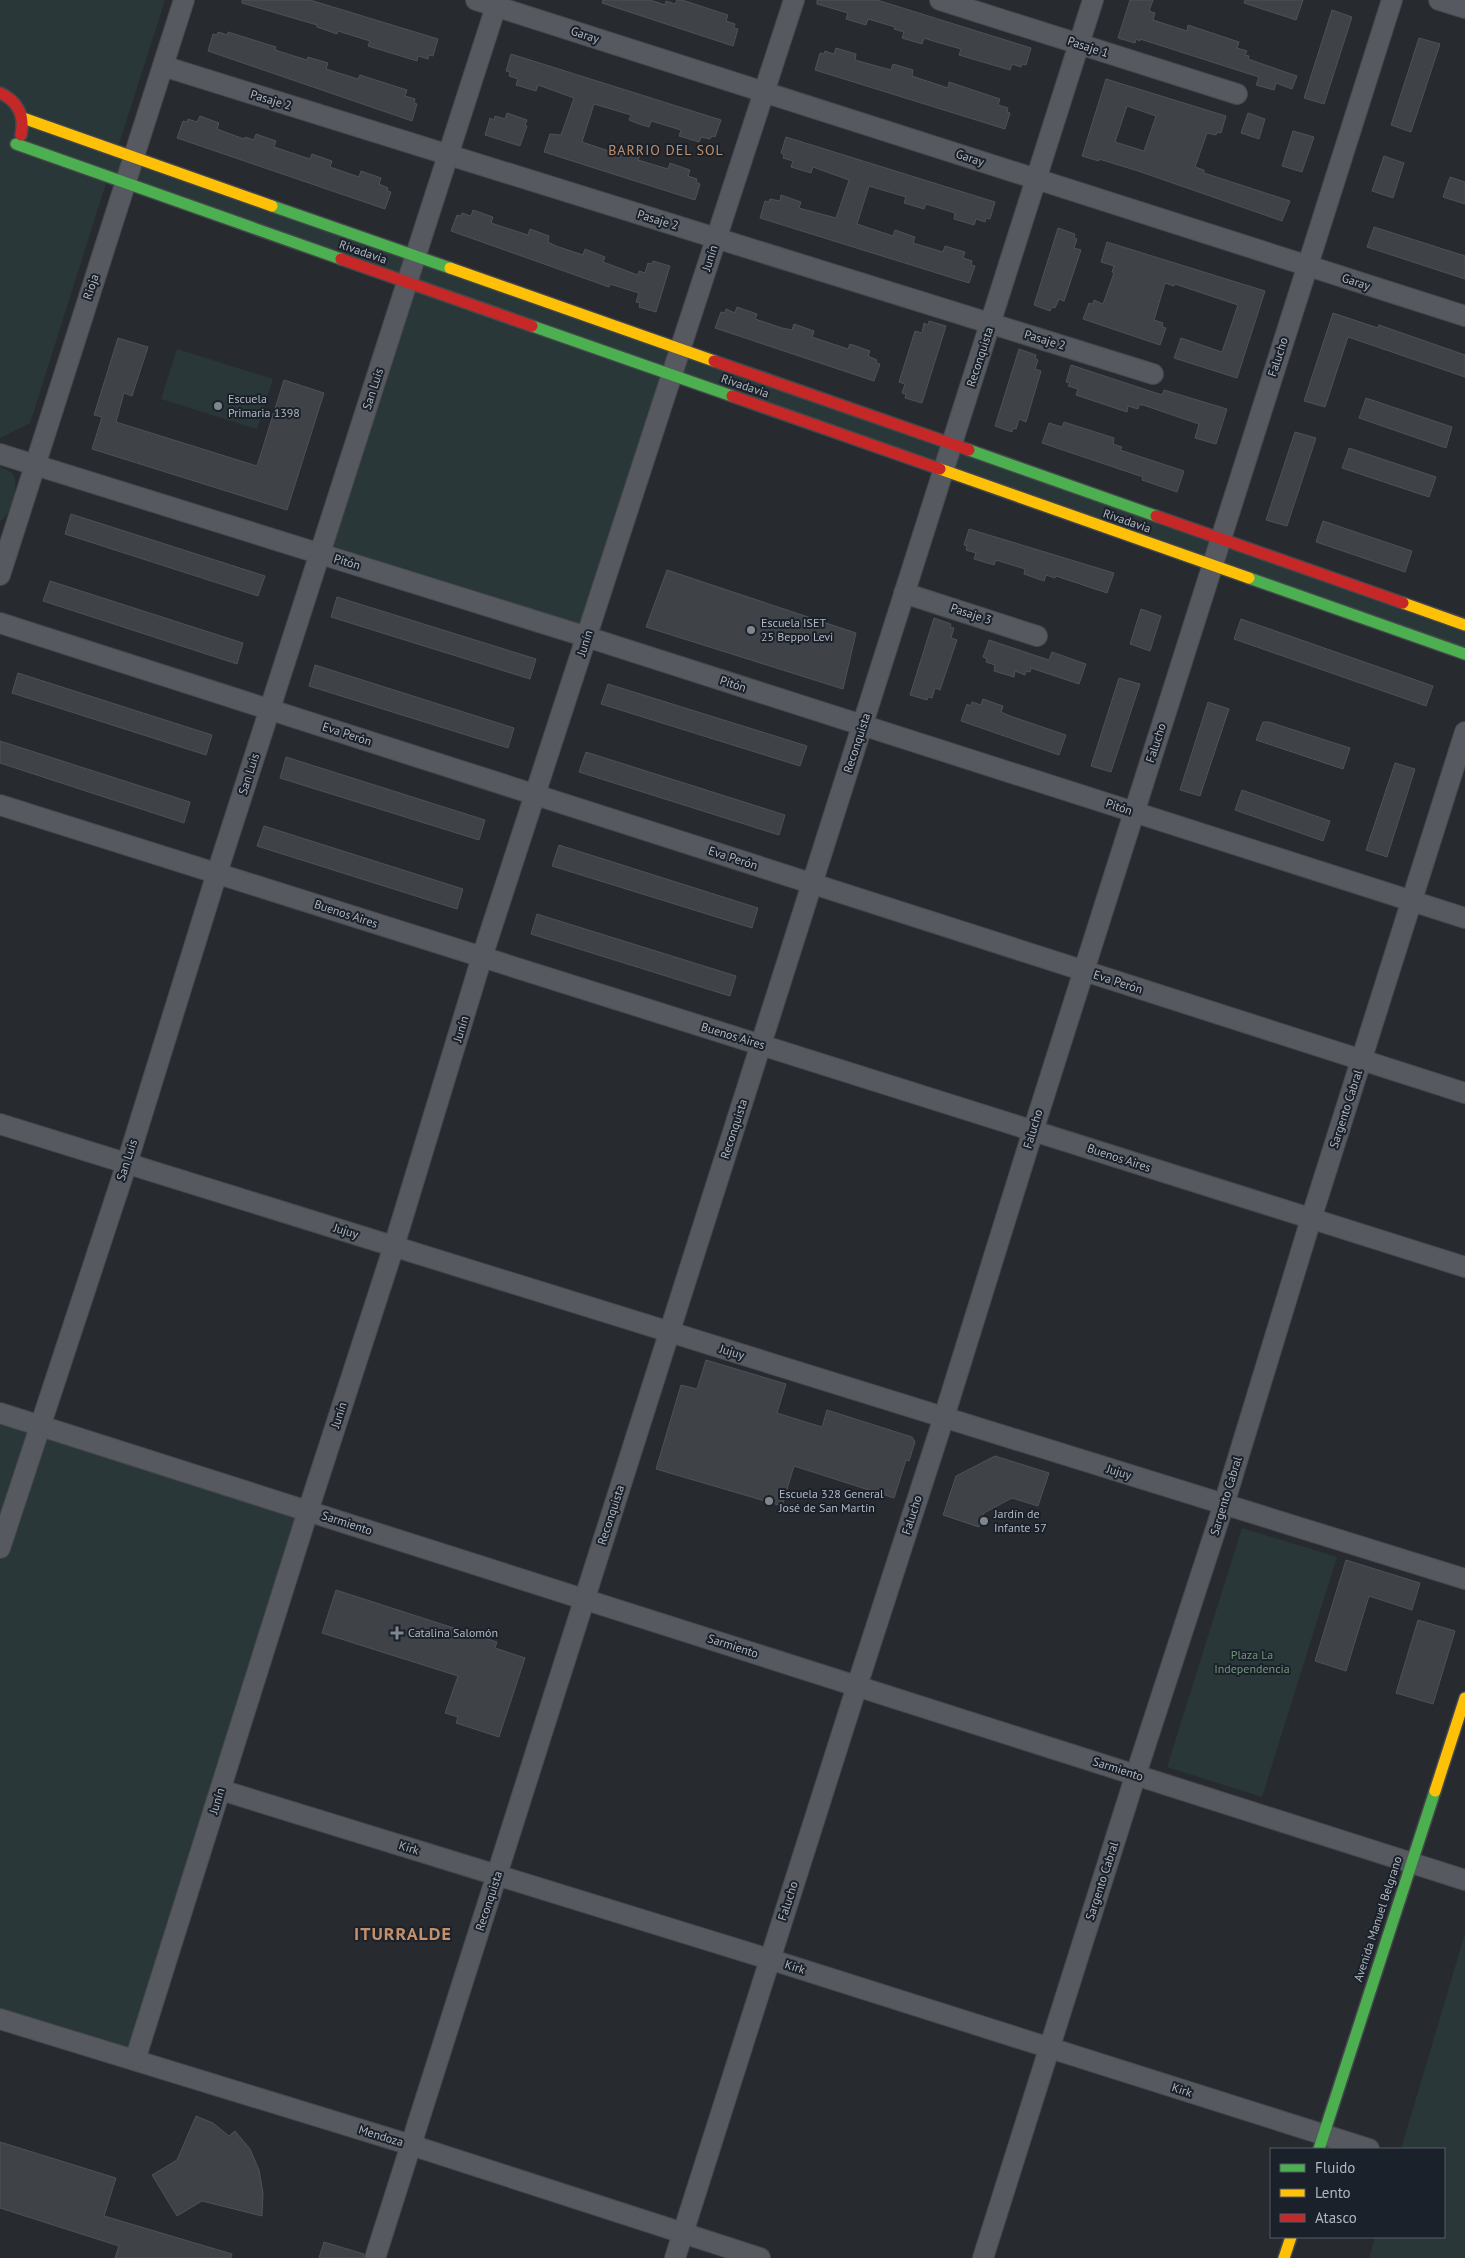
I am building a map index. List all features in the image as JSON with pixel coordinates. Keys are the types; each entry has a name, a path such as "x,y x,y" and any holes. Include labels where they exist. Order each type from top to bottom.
{"street":[{"name":"Rioja","path":"0,575 5,540 34,465 184,0"},
{"name":"Garay","path":"476,0 497,3 764,92 1465,316"},
{"name":"Junín","path":"135,2060 308,1511 394,1246 482,957 794,0"},
{"name":"Pasaje 1","path":"940,0 1237,94"},
{"name":"Reconquista","path":"375,2258 1093,0"},
{"name":"Falucho","path":"675,2258 856,1686 944,1418 1220,539 1392,0"},
{"path":"1439,0 1465,8"},
{"name":"San Luis","path":"0,1548 127,1163 217,873 497,3"},
{"name":"Pasaje 2","path":"163,66 1153,374"},
{"path":"0,93 8,96 17,105 23,118"},
{"name":"Rivadavia","path":"1465,626 23,118 24,127 12,146 125,183 1465,654"},
{"name":"Pitón","path":"0,454 587,637 1465,918"},
{"name":"Pasaje 3","path":"904,593 1037,636"},
{"name":"Eva Perón","path":"0,623 1465,1093"},
{"name":"Sargento Cabral","path":"983,2258 1136,1774 1224,1504 1311,1219 1465,732"},
{"name":"Buenos Aires","path":"0,805 1465,1268"},
{"name":"Jujuy","path":"0,1124 1465,1579"},
{"name":"Sarmiento","path":"0,1413 1465,1880"},
{"name":"Avenida Manuel Belgrano","path":"1321,2142 1465,1698"},
{"name":"Kirk","path":"221,1790 770,1959 1049,2048 1321,2142 1362,2148"},
{"name":"Mendoza","path":"0,2019 411,2145 760,2258"},
{"path":"1284,2258 1291,2238"}],"green space":[{"path":"0,0 165,0 117,150 1465,625 1465,654 672,375 587,637 320,553 407,282 108,177 30,423 0,438"},
{"path":"177,349 273,379 257,429 161,399"},
{"path":"0,467 12,473 16,485 11,506 0,521"},
{"path":"0,1413 308,1511 135,2060 0,2019"},
{"name":"Plaza La Independencia","path":"1242,1528 1337,1557 1262,1797 1167,1767"},
{"path":"1465,1934 1465,2258 1369,2258 1375,2238 1445,2238 1445,2148 1401,2148"}],"building":[{"path":"242,0 310,0 438,39 433,56 429,55 428,59 418,56 417,61 368,46 370,41 338,31 337,34 317,27 317,25 242,3"},
{"path":"603,0 650,0 665,5 666,1 675,4 677,0 682,0 728,15 726,21 735,24 734,28 738,29 733,46 602,3"},
{"path":"817,0 877,0 1031,48 1026,65 1022,64 1021,67 1012,64 1010,70 959,55 961,49 924,38 922,44 902,38 904,32 894,29 895,27 868,19 866,25 846,19 848,13 817,4"},
{"path":"1130,0 1153,0 1149,11 1155,13 1153,20 1187,31 1188,25 1239,42 1237,48 1247,51 1245,55 1249,56 1248,59 1297,76 1292,89 1276,83 1274,90 1256,85 1259,77 1140,39 1140,41 1136,39 1135,43 1118,38"},
{"path":"1245,0 1303,0 1296,20 1244,3"},
{"path":"1332,10 1352,17 1324,104 1304,98"},
{"path":"218,32 228,35 228,32 276,47 275,50 307,60 308,57 328,63 326,69 358,79 360,75 407,90 405,96 415,99 414,103 417,104 412,121 208,51 213,34 217,35"},
{"path":"1419,38 1440,44 1411,132 1391,125"},
{"path":"836,48 856,54 855,60 891,70 893,64 913,70 912,76 948,88 949,82 1000,99 998,105 1008,108 1007,112 1010,113 1005,129 815,70 820,53 824,54 825,51 834,54"},
{"path":"511,54 721,120 715,137 712,136 710,139 701,137 699,142 679,136 681,130 651,121 649,127 629,120 631,115 594,104 582,142 618,154 620,148 640,154 638,160 668,169 670,163 690,170 688,176 697,179 696,182 700,184 695,200 544,152 550,134 561,135 574,98 538,85 536,91 516,85 518,79 509,76 510,72 506,71"},
{"path":"1106,79 1226,116 1221,133 1217,132 1216,135 1207,133 1195,167 1204,170 1204,173 1290,201 1282,221 1141,172 1099,159 1099,161 1082,156","holes":["1127,106 1156,116 1144,151 1115,142"]},
{"path":"507,113 527,120 525,125 527,126 520,146 485,135 490,118 494,120 495,116 505,119"},
{"path":"1248,113 1265,119 1259,139 1241,133"},
{"path":"200,116 219,123 217,129 244,139 245,137 254,140 256,134 276,141 274,147 310,159 312,154 332,161 330,167 359,177 361,171 381,178 379,184 388,188 387,191 391,192 385,209 177,138 183,121 187,122 188,119 197,122"},
{"path":"1293,131 1314,137 1302,172 1282,166"},
{"path":"786,137 995,202 990,219 986,218 985,222 976,219 974,225 954,219 955,213 926,204 924,209 904,203 906,197 869,186 857,224 893,236 895,230 915,237 913,243 943,252 945,246 965,252 963,258 972,261 971,265 975,266 969,283 760,218 765,201 769,202 770,199 780,201 781,195 801,202 799,208 836,218 849,180 813,167 811,173 791,167 793,161 783,158 784,155 781,153"},
{"path":"1384,156 1404,163 1393,198 1372,191"},
{"path":"1450,177 1465,182 1465,204 1443,197"},
{"path":"473,210 493,217 491,223 528,235 530,229 549,236 548,242 556,246 583,255 585,249 605,257 603,262 638,275 639,271 645,273 648,263 652,264 653,261 670,266 656,312 639,307 640,303 636,302 639,293 610,284 609,287 451,231 457,215 461,216 462,213 471,216"},
{"path":"1374,227 1465,256 1465,279 1367,247"},
{"path":"1058,228 1075,234 1074,238 1077,239 1074,248 1081,250 1064,301 1059,299 1055,308 1052,307 1050,311 1034,305"},
{"path":"1107,242 1265,291 1237,378 1174,358 1181,338 1222,352 1238,305 1175,284 1174,286 1165,283 1154,320 1163,323 1162,327 1166,328 1160,345 1083,319 1089,303 1093,304 1094,300 1103,304 1114,273 1112,272 1114,266 1101,262"},
{"path":"737,307 757,314 755,319 782,328 792,330 794,324 814,331 812,337 848,349 850,344 870,351 868,356 877,360 876,363 880,364 874,381 715,328 721,312 725,313 726,309 735,313"},
{"path":"1333,313 1378,328 1379,325 1465,355 1465,377 1348,337 1325,407 1304,401"},
{"path":"929,321 946,326 922,403 905,398 906,394 902,393 905,384 899,382 915,331 922,333 924,323 928,325"},
{"path":"118,338 148,347 132,396 124,393 116,422 257,466 284,380 324,393 287,510 92,449 102,417 94,415"},
{"path":"1019,349 1036,355 1035,358 1038,360 1035,369 1041,371 1026,422 1019,419 1016,429 1013,428 1012,432 995,426"},
{"path":"1071,365 1162,395 1164,390 1227,409 1216,444 1195,438 1199,424 1143,405 1139,405 1138,409 1128,406 1127,412 1076,395 1078,389 1068,386 1070,383 1066,382"},
{"path":"1366,398 1452,427 1446,448 1359,418"},
{"path":"1064,422 1114,438 1113,444 1122,447 1120,450 1184,471 1177,492 1142,480 1143,477 1042,443 1049,423 1062,427"},
{"path":"1295,432 1316,438 1287,526 1266,520"},
{"path":"1349,448 1436,477 1429,497 1342,468"},
{"path":"71,514 265,576 258,596 65,534"},
{"path":"1323,521 1412,551 1405,572 1316,542"},
{"path":"969,529 1114,573 1107,593 1056,576 1055,578 1046,575 1044,581 1024,574 1025,569 996,560 994,565 974,559 976,553 966,550 967,546 964,545"},
{"name":"Escuela ISET 25 Beppo Levi","path":"667,570 856,633 843,689 646,627"},
{"path":"50,581 243,643 237,664 43,601"},
{"path":"337,597 536,659 530,679 331,617"},
{"path":"1141,609 1161,616 1150,651 1130,644"},
{"path":"934,618 951,624 950,627 954,628 951,638 957,640 940,690 935,688 932,698 928,697 927,700 910,695"},
{"path":"1241,619 1433,686 1426,706 1234,639"},
{"path":"989,640 1049,660 1052,652 1086,664 1079,684 1031,668 1030,672 1026,671 1025,675 1015,671 1014,677 994,671 995,665 986,662 987,659 983,657"},
{"path":"315,665 514,728 508,748 309,686"},
{"path":"18,673 212,735 206,755 12,693"},
{"path":"1119,678 1140,684 1111,772 1091,766"},
{"path":"608,684 807,746 800,766 601,704"},
{"path":"983,699 1003,706 1001,712 1010,716 1066,735 1059,755 961,721 967,704 971,706 972,702 981,705"},
{"path":"1208,702 1229,709 1200,796 1180,790"},
{"path":"1263,722 1269,722 1350,748 1343,769 1256,740"},
{"path":"0,741 190,802 184,823 0,763"},
{"path":"586,752 785,815 779,835 579,772"},
{"path":"286,757 485,820 479,840 280,778"},
{"path":"1395,763 1415,769 1387,857 1366,850"},
{"path":"1242,790 1330,821 1323,841 1235,810"},
{"path":"264,826 463,889 457,909 257,846"},
{"path":"559,845 758,908 752,928 552,866"},
{"path":"537,914 736,976 730,996 531,934"},
{"path":"706,1360 786,1384 777,1413 822,1427 827,1410 912,1437 915,1442 909,1461 906,1460 894,1498 794,1466 782,1506 656,1469 681,1385 697,1389"},
{"path":"995,1456 1049,1473 1038,1506 1012,1498 984,1513 979,1527 943,1515 956,1476"},
{"path":"1346,1560 1420,1583 1412,1610 1369,1596 1346,1671 1315,1661"},
{"path":"336,1590 497,1642 495,1648 525,1658 499,1737 456,1723 458,1717 445,1713 458,1676 322,1633"},
{"path":"1418,1620 1455,1631 1433,1704 1396,1693"},
{"path":"196,2116 213,2123 229,2136 235,2131 250,2149 259,2170 263,2193 262,2216 202,2201 177,2216 152,2175 177,2160"},
{"path":"0,2142 116,2178 104,2216 232,2254 231,2258 115,2258 119,2246 0,2208"},
{"path":"324,2242 364,2254 363,2258 319,2258"}],"traffic: fast":[{"path":"16,144 341,259"},
{"path":"272,206 450,268"},
{"path":"532,326 732,396"},
{"path":"969,450 1156,516"},
{"path":"1249,578 1465,654"},
{"path":"1319,2148 1435,1791"}],"traffic: slow":[{"path":"23,118 272,206"},
{"path":"450,268 714,361"},
{"path":"940,469 1249,578"},
{"path":"1403,603 1465,625"},
{"path":"1435,1791 1465,1698"},
{"path":"1284,2258 1291,2238"}],"traffic: jam":[{"path":"0,93 11,100 19,110 22,122 21,135"},
{"path":"341,259 532,326"},
{"path":"714,361 969,450"},
{"path":"732,396 940,469"},
{"path":"1156,516 1403,603"}],"place":[{"name":"Escuela Primaria 1398","path":"218,406"},
{"name":"Escuela ISET 25 Beppo Levi","path":"751,630"},
{"name":"Escuela 328 General José de San Martín","path":"769,1501"},
{"name":"Jardín de Infante 57","path":"984,1521"},
{"name":"Catalina Salomón","path":"397,1633"}],"district":[{"name":"BARRIO DEL SOL","path":"666,150"},
{"name":"ITURRALDE","path":"403,1934"}]}
